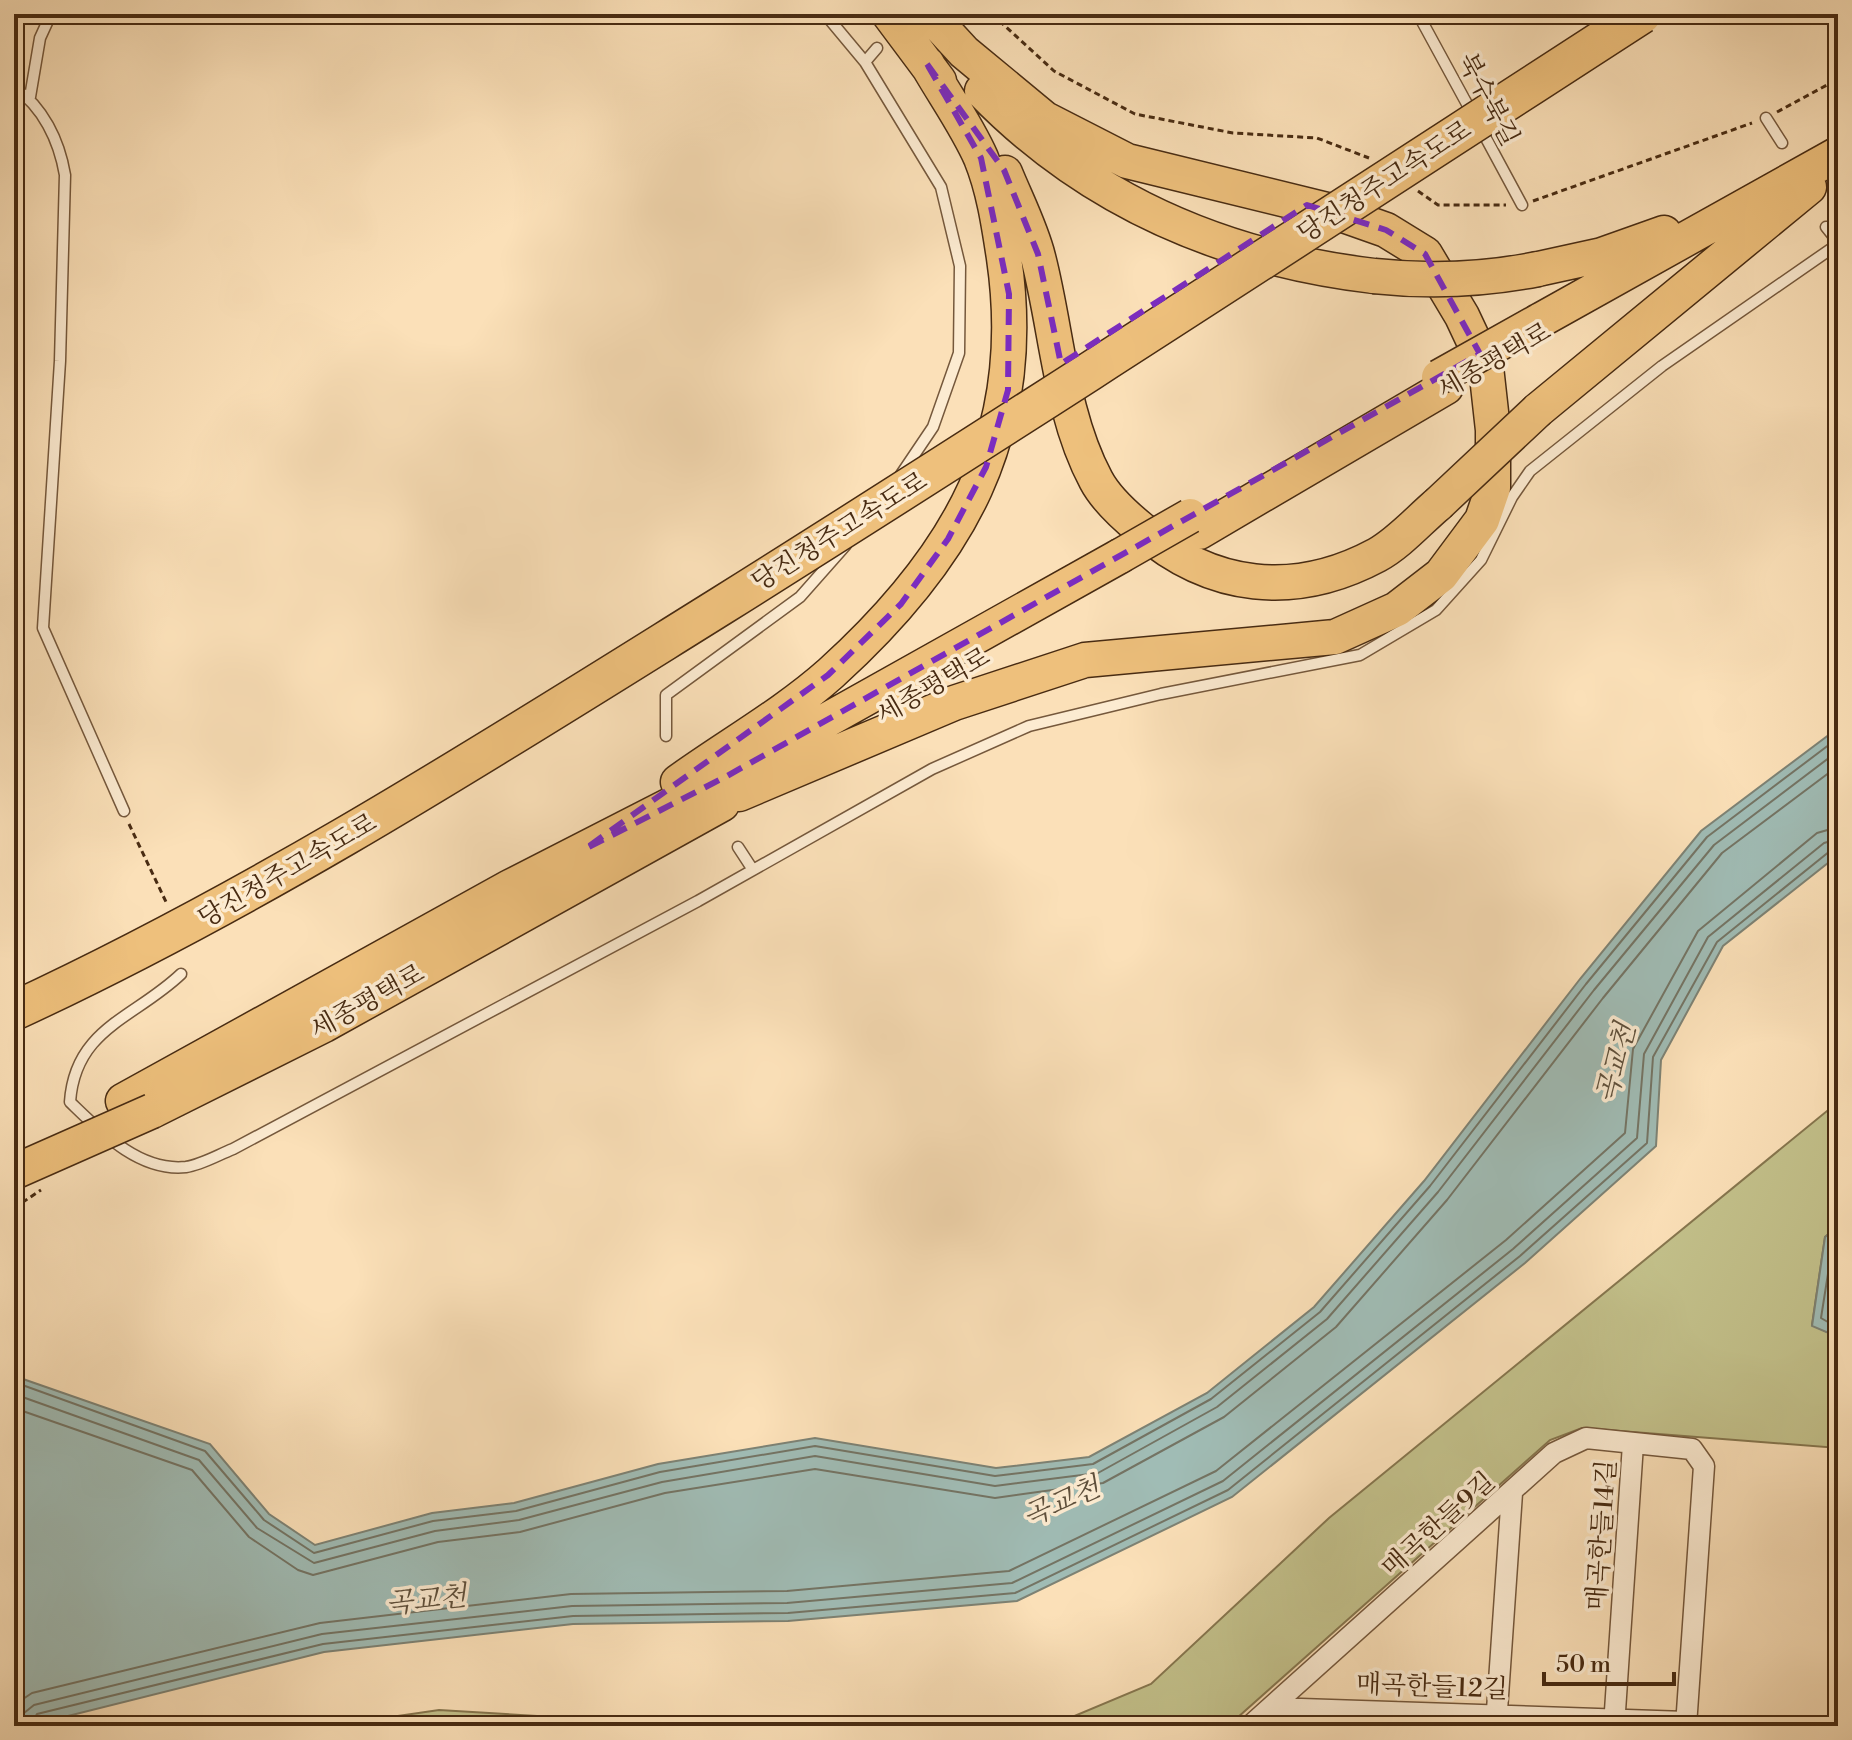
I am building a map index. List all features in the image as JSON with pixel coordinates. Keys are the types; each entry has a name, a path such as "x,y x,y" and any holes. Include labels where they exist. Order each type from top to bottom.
{"highway":[{"path":"889,14 1004,170 1038,254 1075,430 1097,482 1160,546 1202,571 1250,582 1308,580 1378,554 1438,504 1538,410 1823,179"},
{"path":"918,14 955,63 1018,128 1086,177 1158,219 1258,256 1374,276 1414,280 1492,278 1602,255 1677,228 1838,153"},
{"path":"739,794 954,703 1085,660 1335,637 1397,609 1441,575 1482,520 1493,488 1493,430 1486,367 1462,316 1425,254 1386,230 1335,212 1127,161 1045,119 964,52 929,14"},
{"name":"당진청주고속도로","path":"14,986 165,911 403,777 1074,356 1605,14"},
{"name":"당진청주고속도로","path":"14,1011 232,903 453,774 840,531 1642,14"},
{"path":"585,849 828,675 901,604 948,539 986,467 1008,390 1009,294 1005,264 998,218 981,158 927,64"},
{"name":"세종평택로","path":"14,1146 137,1106 324,1025 739,794 1125,564 1838,153"},
{"name":"세종평택로","path":"1541,326 1823,179"},
{"name":"세종평택로","path":"14,1172 137,1106 585,849 1125,564"}],"street":[{"name":"매곡한들9길","path":"1250,1726 1554,1453 1586,1438 1692,1449 1704,1466 1686,1724"},
{"name":"매곡한들14길","path":"1615,1722 1633,1444"},
{"path":"1496,1720 1512,1493"},
{"name":"매곡한들12길","path":"1271,1708 1496,1720 1686,1724"}],"lane":[{"path":"30,97 40,38 51,14"},
{"path":"666,736 666,695 800,597 882,505 933,427 959,353 960,266 941,187 865,62 825,14"},
{"name":"북수북길","path":"1418,14 1522,205"},
{"path":"865,62 877,48"},
{"path":"14,87 30,97 61,152 65,175 60,361 43,628 124,811"},
{"path":"1766,118 1782,143"},
{"path":"181,974 162,992 99,1035 72,1073 70,1102 111,1141 158,1166 188,1167 233,1149 753,870 932,769 1029,726 1161,694 1276,674 1360,655 1436,610 1481,560 1512,497 1530,471 1662,366 1838,243 1826,227"},
{"path":"738,847 753,870"}],"path":[{"path":"124,811 168,906"}],"highlighted area":[{"path":"927,64 1004,170 1038,254 1061,364 1307,205 1386,230 1425,254 1480,354 727,776 585,849 828,675 901,604 948,539 986,467 1008,390 1009,294 981,158"}],"shaded area":[{"path":"1838,1102 1838,1226 1825,1237 1812,1325 1838,1337 1838,1448 1582,1428 1550,1440 1228,1726 894,1726 1065,1720 1151,1684 1329,1518"},
{"path":"439,1710 704,1726 329,1726"}],"water":[{"name":"곡교천","path":"1838,728 1838,855 1723,946 1661,1060 1656,1146 1525,1263 1232,1497 1017,1601 788,1621 573,1624 324,1652 28,1726 14,1726 14,1371 23,1379 210,1444 269,1514 315,1545 432,1513 514,1503 658,1464 815,1438 996,1468 1089,1457 1207,1393 1314,1307 1424,1181 1580,979 1701,831"},
{"path":"1838,1226 1838,1337 1812,1326 1825,1237"}]}
